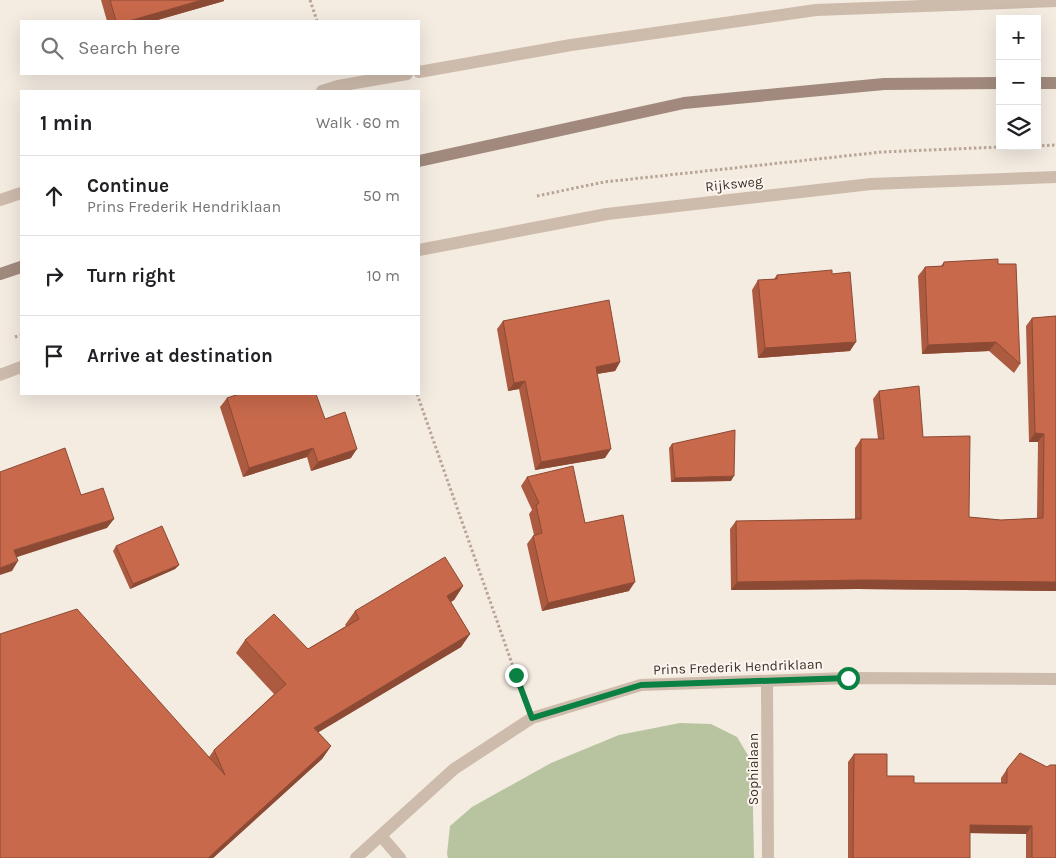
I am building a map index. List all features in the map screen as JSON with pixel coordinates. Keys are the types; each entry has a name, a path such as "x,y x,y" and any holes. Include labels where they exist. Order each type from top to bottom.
{"main road":[{"path":"1041,83 1056,83"},
{"path":"420,161 684,103 884,84 996,84"},
{"path":"0,274 20,267"}],"street":[{"path":"420,72 572,45 816,10 1056,1"},
{"path":"325,90 401,75"},
{"name":"Rijksweg","path":"420,250 637,210 870,184 1056,177"},
{"path":"0,200 20,193"},
{"path":"0,375 20,367"},
{"name":"Prins Frederik Hendriklaan","path":"356,858 454,769 532,718 641,685 848,678 1056,679"},
{"name":"Sophialaan","path":"768,681 768,858"},
{"path":"380,836 400,858"}],"path":[{"path":"310,0 317,20"},
{"path":"1041,146 1056,145"},
{"path":"417,395 532,718"}],"green space":[{"path":"680,723 711,724 737,737 752,762 754,858 448,858 450,826 472,807 551,763 619,735"}],"building":[{"path":"110,0 202,0 132,20 116,20"},
{"path":"998,259 998,264 1016,264 1020,364 996,342 928,345 925,267 943,266 944,262"},
{"path":"832,270 832,274 850,272 856,342 765,348 758,280 777,279 777,275"},
{"path":"609,300 620,362 596,367 611,449 541,462 525,381 514,383 503,321"},
{"path":"1056,316 1056,582 864,580 737,582 736,521 861,519 861,439 884,439 879,391 919,386 923,437 970,436 969,517 1001,520 1043,518 1044,434 1035,433 1032,318"},
{"path":"236,395 316,395 325,419 345,412 357,449 318,462 313,448 249,468 227,398"},
{"path":"735,430 734,476 675,478 672,444"},
{"path":"65,448 81,495 103,488 114,519 14,550 18,561 0,568 0,472"},
{"path":"573,466 585,523 623,515 635,582 548,603 533,536 542,533 536,505 539,503 527,477"},
{"path":"162,526 179,565 133,584 116,546"},
{"path":"445,557 463,586 447,596 470,634 314,728 331,746 208,858 0,858 0,634 77,609 225,775 214,750 286,684 245,640 274,614 308,649 359,619 355,611"},
{"path":"1020,753 1047,767 1056,765 1056,858 1032,858 1032,826 970,825 970,858 853,858 854,754 887,754 887,776 914,776 914,783 1007,783 1007,769"}],"route":[{"path":"516,675 532,718 641,685 848,678"}]}
